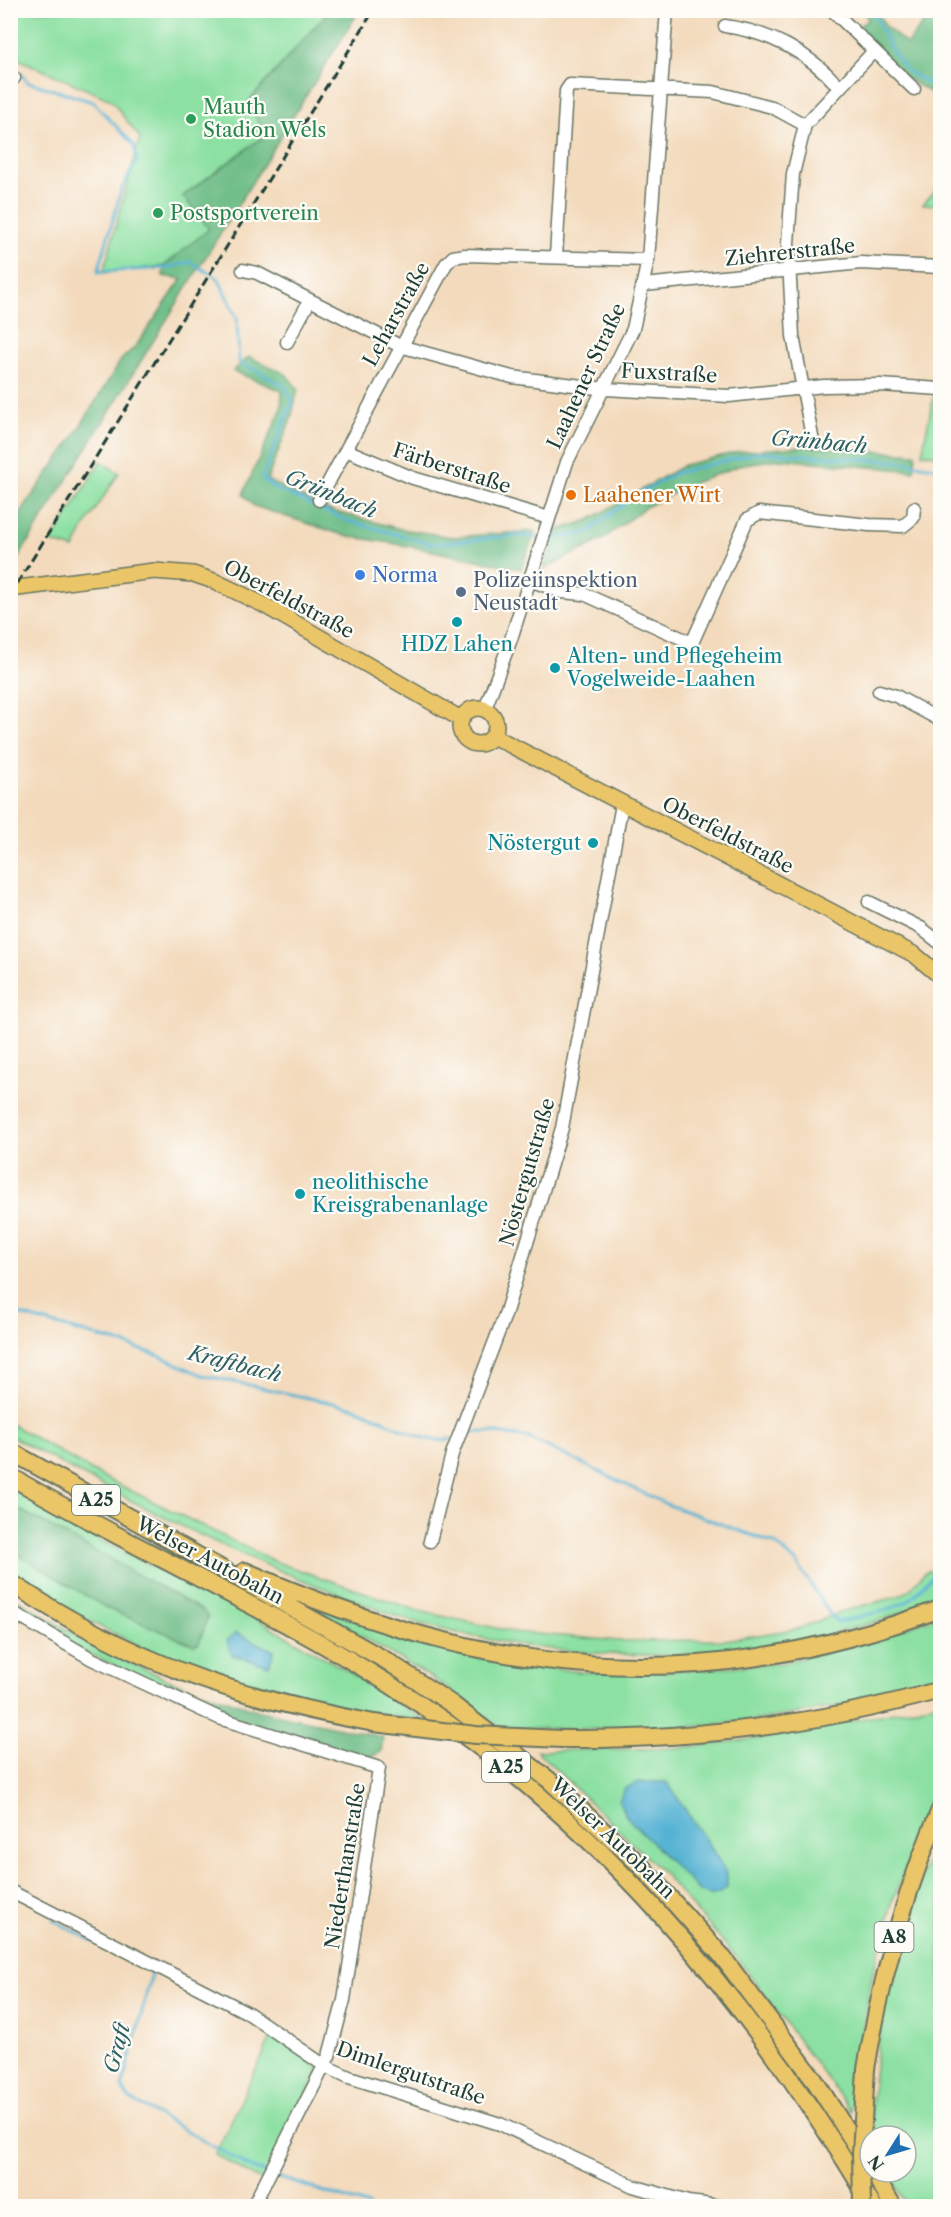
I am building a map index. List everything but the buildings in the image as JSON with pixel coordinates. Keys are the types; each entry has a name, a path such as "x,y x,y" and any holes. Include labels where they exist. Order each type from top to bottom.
{"highway":[{"name":"Welser Autobahn","path":"10,1451 387,1661 512,1750 601,1827 679,1906 721,1955 813,2078 858,2148"},
{"name":"Welser Autobahn","path":"10,1476 268,1614 387,1682 488,1752 539,1794 633,1882 728,1992 820,2121 873,2206"},
{"path":"177,1543 278,1585 395,1628 494,1653 588,1665 669,1666 758,1658 863,1635 940,1608"},
{"path":"10,1582 82,1626 163,1666 259,1699 374,1723 476,1735 562,1739 664,1737 766,1727 863,1710 940,1690"},
{"name":"A8","path":"862,2206 861,2154 866,2069 883,1979 900,1915 940,1810"},
{"path":"880,2184 893,2206"}],"main road":[{"name":"Oberfeldstraße","path":"10,589 154,571 193,574 214,581 264,605 461,719"},
{"path":"471,709 485,709 495,721 493,736 479,744 471,742 461,732 461,719 471,709"},
{"name":"Oberfeldstraße","path":"493,736 915,955 940,976"}],"street":[{"name":"Laahener Straße","path":"485,709 530,580 567,462 633,329 648,260 663,89 667,10"},
{"path":"832,10 873,52 914,89"},
{"path":"725,26 771,38 795,50 815,62 839,87"},
{"path":"813,442 793,336 789,216 793,174 805,125 873,52"},
{"path":"556,256 566,91 570,85 713,92 772,107 805,125"},
{"name":"Leharstraße","path":"319,500 400,346 446,264 453,257 465,255 556,256 648,260"},
{"name":"Ziehrerstraße","path":"644,285 705,281 789,269 861,263 940,267"},
{"name":"Fuxstraße","path":"243,270 257,273 400,346 512,377 604,389 729,396 803,388 880,385 940,390"},
{"path":"287,342 309,300"},
{"name":"Färberstraße","path":"346,450 413,478 549,518"},
{"path":"530,580 561,592 584,594 692,643 751,515 759,513 869,525 903,526 913,519 915,508"},
{"path":"879,691 896,696 940,720"},
{"name":"Nöstergutstraße","path":"430,1540 452,1454 505,1315 562,1128 622,804"},
{"path":"869,902 921,928 940,943"},
{"name":"Niederthanstraße","path":"10,1611 92,1659 219,1718 379,1768 344,2000 325,2066 254,2206"},
{"name":"Dimlergutstraße","path":"10,1891 248,2013 325,2066 349,2077 500,2124 633,2186 688,2202 720,2206"}],"green space":[{"name":"Mauth Stadion Wels","path":"13,11 329,11 249,101 264,136 183,196 210,229 164,266 103,273 140,138 111,100 11,56"},
{"path":"329,11 359,11 12,568 11,533 24,507 73,438 121,360 136,346 182,279 163,276 164,266 209,229 183,196 264,136 249,101"},
{"path":"864,11 877,11 886,27 907,44 933,11 940,11 940,101 933,94 910,81 854,29 868,20"},
{"path":"940,185 940,205 923,204"},
{"path":"249,357 286,374 298,389 291,419 267,480 325,509 401,529 453,537 536,531 521,569 346,536 254,506 243,494 281,410 282,391 233,371"},
{"path":"934,394 940,394 940,456 922,453"},
{"path":"806,446 916,454 914,471 780,459 744,464 696,482 644,508 602,540 544,569 552,532 589,520 684,465 737,452"},
{"path":"101,461 119,473 85,526 74,549 51,542"},
{"path":"11,1424 103,1477 276,1562 419,1611 514,1632 619,1641 724,1640 797,1629 847,1610 899,1596 910,1590 925,1572 940,1568 940,1598 877,1621 813,1638 748,1649 682,1654 615,1654 549,1649 483,1638 418,1623 388,1613 297,1578 213,1541 131,1501 11,1436"},
{"path":"11,1489 100,1540 255,1618 367,1682 425,1721 313,1705 234,1683 148,1651 64,1608 11,1571"},
{"path":"11,1505 202,1610 208,1617 199,1643 194,1645 108,1609 11,1550"},
{"path":"10,1595 95,1647 171,1681 166,1690 73,1646 11,1609"},
{"path":"323,1609 400,1637 482,1658 580,1672 659,1672 782,1663 874,1640 940,1615 940,1681 841,1706 752,1721 655,1730 501,1728 434,1679 322,1613"},
{"path":"171,1681 260,1711 383,1737 381,1752 366,1759 216,1712 166,1690"},
{"path":"940,1703 940,1783 893,1900 872,1976 851,2111 737,1958 664,1874 537,1751 681,1748 771,1737"},
{"path":"940,1829 940,2206 907,2206 894,2184 918,2184 918,2124 871,2124 872,2097 882,2018 912,1903"},
{"path":"273,2034 320,2068 262,2181 215,2155"}],"water":[{"path":"236,1633 274,1651 269,1666 232,1655 227,1640"},
{"path":"638,1782 667,1782 717,1857 727,1875 727,1888 713,1895 706,1895 699,1891 625,1815 619,1801 624,1789"}],"waterway":[{"path":"872,10 890,47 907,71 940,90"},
{"name":"Grünbach","path":"10,71 20,73 28,82 93,102 134,145 137,161 122,188 98,272 166,268 190,262 218,278 237,318 239,362 283,385 293,400 262,478 274,488 348,521 432,544 522,535 539,538"},
{"name":"Grünbach","path":"545,540 587,533 631,498 676,473 760,452 903,462 940,468"},
{"name":"Kraftbach","path":"10,1312 121,1343 157,1355 202,1375 351,1407 414,1434 439,1440 451,1439"},
{"path":"465,1432 491,1432 529,1438 666,1504 776,1544 796,1562 831,1616 838,1622 900,1605 912,1598 927,1581 940,1575"},
{"name":"Graft","path":"53,1920 152,1973 122,2088 130,2099 246,2165 265,2173"},
{"name":"Graft","path":"271,2175 369,2206"}],"railway":[{"path":"10,595 374,10"}],"place":[{"name":"Mauth Stadion Wels","path":"191,119"},
{"name":"Postsportverein","path":"158,213"},
{"name":"Laahener Wirt","path":"571,495"},
{"name":"Norma","path":"360,575"},
{"name":"Polizeiinspektion Neustadt","path":"461,592"},
{"name":"HDZ Lahen","path":"457,622"},
{"name":"Alten- und Pflegeheim Vogelweide-Laahen","path":"555,668"},
{"name":"Nöstergut","path":"593,843"},
{"name":"neolithische Kreisgrabenanlage","path":"300,1194"}]}
